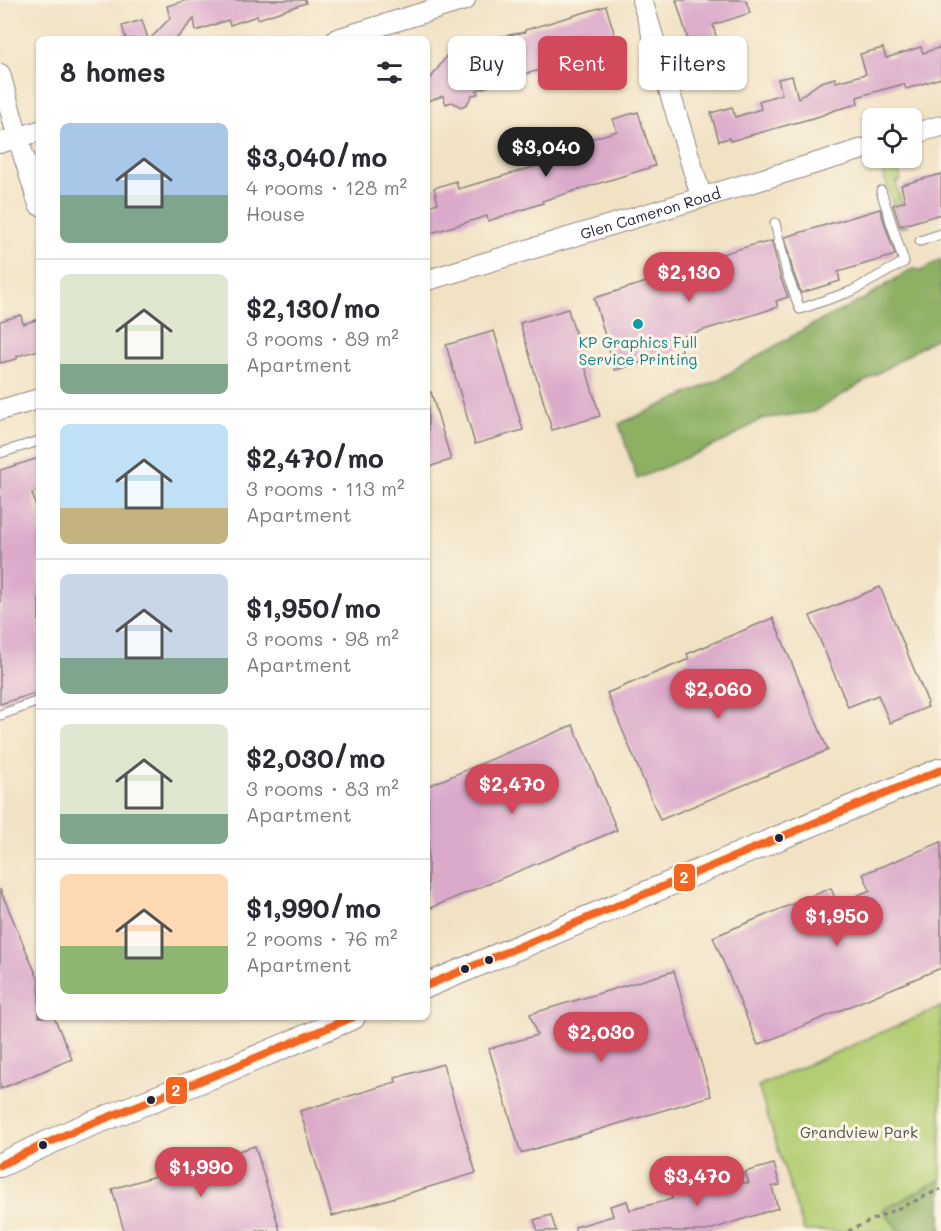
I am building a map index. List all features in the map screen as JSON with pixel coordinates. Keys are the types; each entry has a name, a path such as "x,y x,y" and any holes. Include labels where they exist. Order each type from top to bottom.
{"street":[{"path":"347,36 465,0"},
{"path":"642,0 701,196"},
{"path":"0,74 9,140 36,198"},
{"path":"922,131 941,126"},
{"path":"9,140 36,132"},
{"name":"Glen Cameron Road","path":"430,279 862,149"},
{"path":"0,410 36,400"},
{"path":"430,984 941,770"},
{"path":"0,1165 76,1130 346,1020"}],"lane":[{"path":"774,223 787,274 800,309 852,291 904,262 881,191"},
{"path":"920,241 941,234"},
{"path":"0,453 36,442"},
{"path":"0,715 36,702"}],"path":[{"path":"848,1231 941,1189"}],"green space":[{"path":"883,168 898,168 899,170 901,180 896,182 907,226 900,228"},
{"path":"941,259 941,335 814,412 761,419 727,440 637,479 619,424 716,381 804,329 864,299 913,268 921,271"},
{"name":"Grandview Park","path":"941,1007 941,1231 804,1231 758,1086"},
{"path":"941,1179 941,1231 899,1231 883,1210"}],"building":[{"path":"187,0 305,0 306,3 258,19 257,16 230,25 228,20 196,31 194,19 179,36 153,36 170,18 167,6"},
{"path":"676,0 746,0 750,13 713,25 716,36 687,36"},
{"path":"606,6 615,36 538,36 538,71 526,74 526,36 503,36 525,32 525,30"},
{"path":"142,20 147,36 125,36 122,26"},
{"path":"921,47 923,53 941,47 941,78 906,89 904,84 874,92 857,97 858,104 730,141 729,138 719,141 711,113 732,107 735,117 761,109 759,101 782,94 778,79 792,76 798,98 821,82 835,78 836,82 866,74 860,54 883,48 886,58"},
{"path":"448,54 448,90 477,90 478,94 472,95 467,104 461,107 452,102 446,104 443,96 430,100 430,79"},
{"path":"638,112 655,166 542,201 543,203 488,221 487,216 430,233 430,205 438,203 434,188 456,181 458,189 544,164 543,160 583,148 581,142 617,131 613,119"},
{"path":"941,174 941,214 900,226 893,205 905,201 901,185"},
{"path":"880,209 895,255 838,272 840,281 801,293 793,272 785,237"},
{"path":"772,241 780,276 788,297 776,301 778,307 678,338 682,351 615,370 594,298 683,271 682,266"},
{"path":"568,309 600,416 552,430 520,323"},
{"path":"21,315 23,324 36,320 36,351 0,363 0,321"},
{"path":"494,331 523,430 475,444 446,345"},
{"path":"430,392 451,460 430,466"},
{"path":"36,459 36,492 32,493 36,506 36,693 0,704 0,470"},
{"path":"880,587 928,703 926,704 928,707 890,723 878,695 848,707 810,616"},
{"path":"773,618 828,750 660,820 607,693 689,659 687,654"},
{"path":"573,725 617,830 430,908 430,785"},
{"path":"941,842 941,968 758,1045 713,937 831,888 837,904 870,890 863,874"},
{"path":"0,889 36,974 36,1020 55,1020 72,1059 0,1089"},
{"path":"674,971 711,1096 521,1153 489,1049 537,1035 530,1014"},
{"path":"443,1064 476,1173 332,1216 300,1111 396,1082 395,1078"},
{"path":"255,1146 280,1231 124,1231 112,1189"},
{"path":"774,1164 780,1185 772,1187 778,1208 706,1231 575,1231 575,1227 613,1216 610,1206 627,1201 630,1210 672,1199 669,1189 702,1179 705,1190 730,1183 749,1183 745,1172"},
{"path":"551,1215 556,1231 538,1231 534,1220"}],"transit line":[{"name":"2","path":"430,984 941,770"},
{"name":"2","path":"0,1165 76,1130 346,1020"}],"place":[{"name":"KP Graphics Full Service Printing","path":"638,324"}]}
